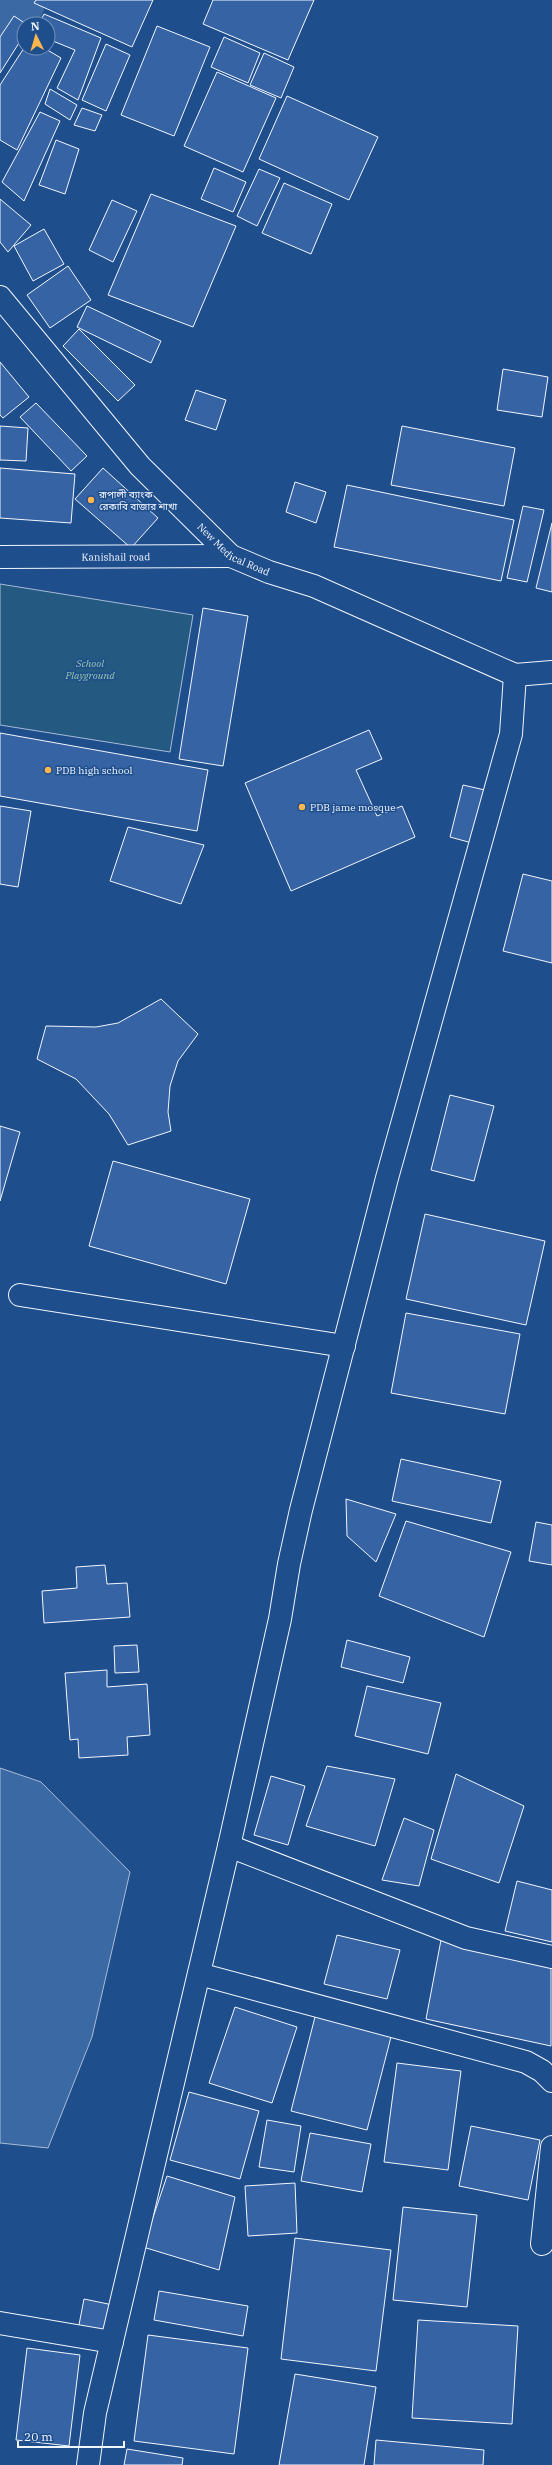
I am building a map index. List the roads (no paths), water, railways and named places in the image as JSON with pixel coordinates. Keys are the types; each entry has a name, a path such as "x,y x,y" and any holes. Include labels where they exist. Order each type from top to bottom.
{"street":[{"name":"New Medical Road","path":"0,297 140,466 231,556 269,572 314,586 515,675 552,672"},
{"name":"Kanishail road","path":"0,557 231,556"},
{"path":"88,2465 95,2412 229,1846 280,1619 289,1564 387,1178 512,734 515,675"},
{"path":"20,1295 344,1346"},
{"path":"229,1846 466,1938 552,1957"},
{"path":"199,1974 526,2062 542,2071 552,2081"},
{"path":"542,2244 552,2147"},
{"path":"0,2323 112,2342"}],"waterway":[{"path":"0,16 14,0"}],"place":[{"name":"রূপালী ব্যাংক রেকাবি বাজার শাখা","path":"91,500"},
{"name":"PDB high school","path":"48,770"},
{"name":"PDB jame mosque","path":"302,807"}],"park label":[{"name":"School Playground","path":"90,668"}]}
